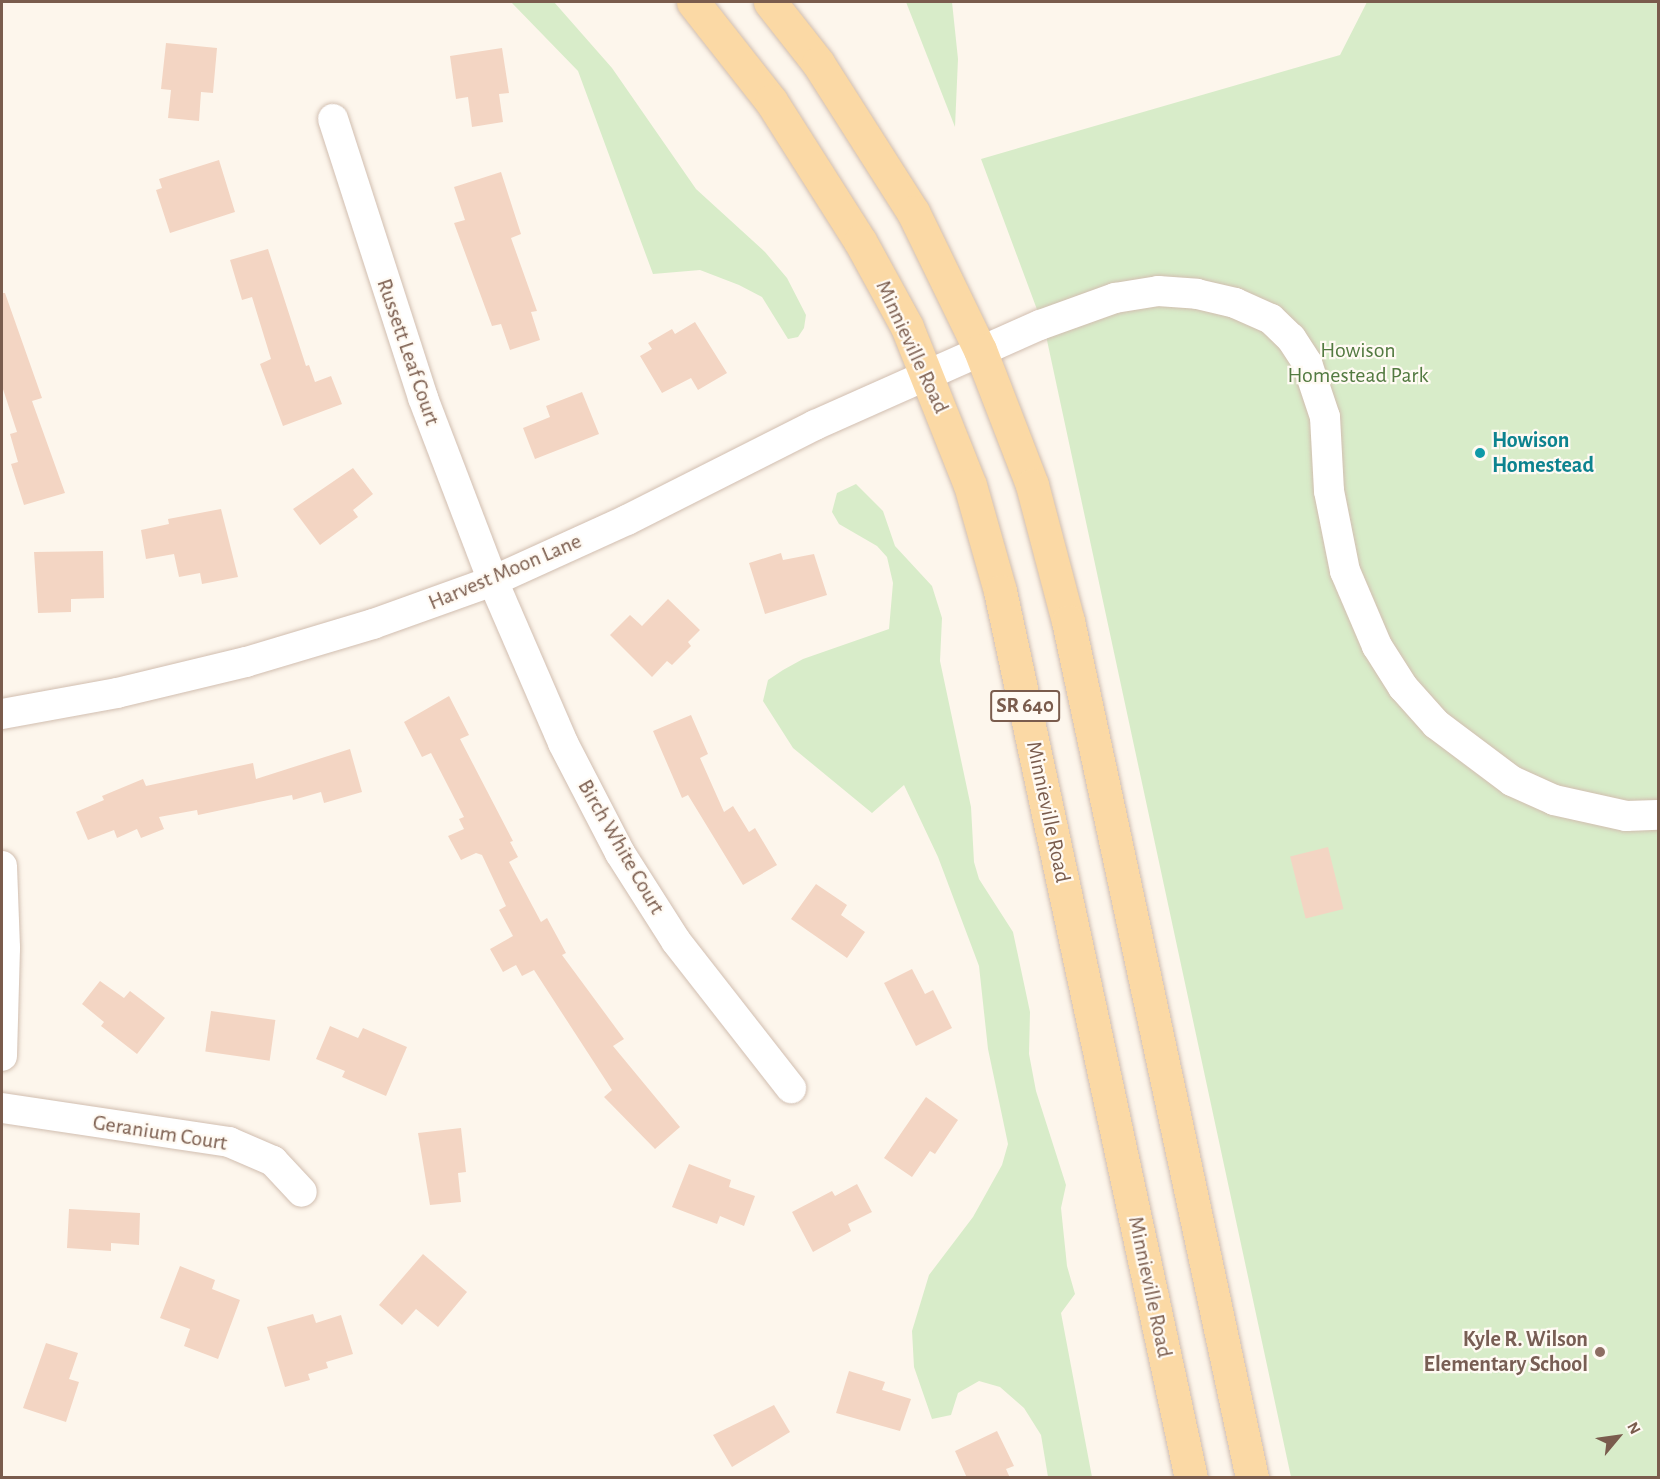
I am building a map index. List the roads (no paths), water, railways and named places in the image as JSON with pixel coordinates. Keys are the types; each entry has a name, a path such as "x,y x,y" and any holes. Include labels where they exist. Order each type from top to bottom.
{"main road":[{"name":"Minnieville Road","path":"693,2 740,57 810,157 860,241 927,374 970,485 1000,591 1191,1478"},
{"name":"SR 640","path":"770,2 818,63 888,169 941,265 980,350 1032,485 1057,579 1252,1478"}],"street":[{"name":"Russett Leaf Court","path":"333,119 419,388 493,581"},
{"name":"Harvest Moon Lane","path":"2,714 117,693 246,662 373,624 493,581 980,350 1083,308 1158,291 1197,294 1235,303 1271,319 1291,338 1314,381 1325,417 1330,501 1345,572 1377,645 1403,687 1443,730 1512,781 1572,806 1626,816 1659,815"},
{"name":"Birch White Court","path":"493,581 562,743 620,853 676,941 791,1088"},
{"path":"2,867 5,948 2,1056"},
{"name":"Geranium Court","path":"2,1108 230,1142 273,1161 302,1192"}],"place":[{"name":"Howison Homestead","path":"1480,453"},
{"name":"Kyle R. Wilson Elementary School","path":"1600,1352"}],"park label":[{"name":"Howison Homestead Park","path":"1358,362"}]}
